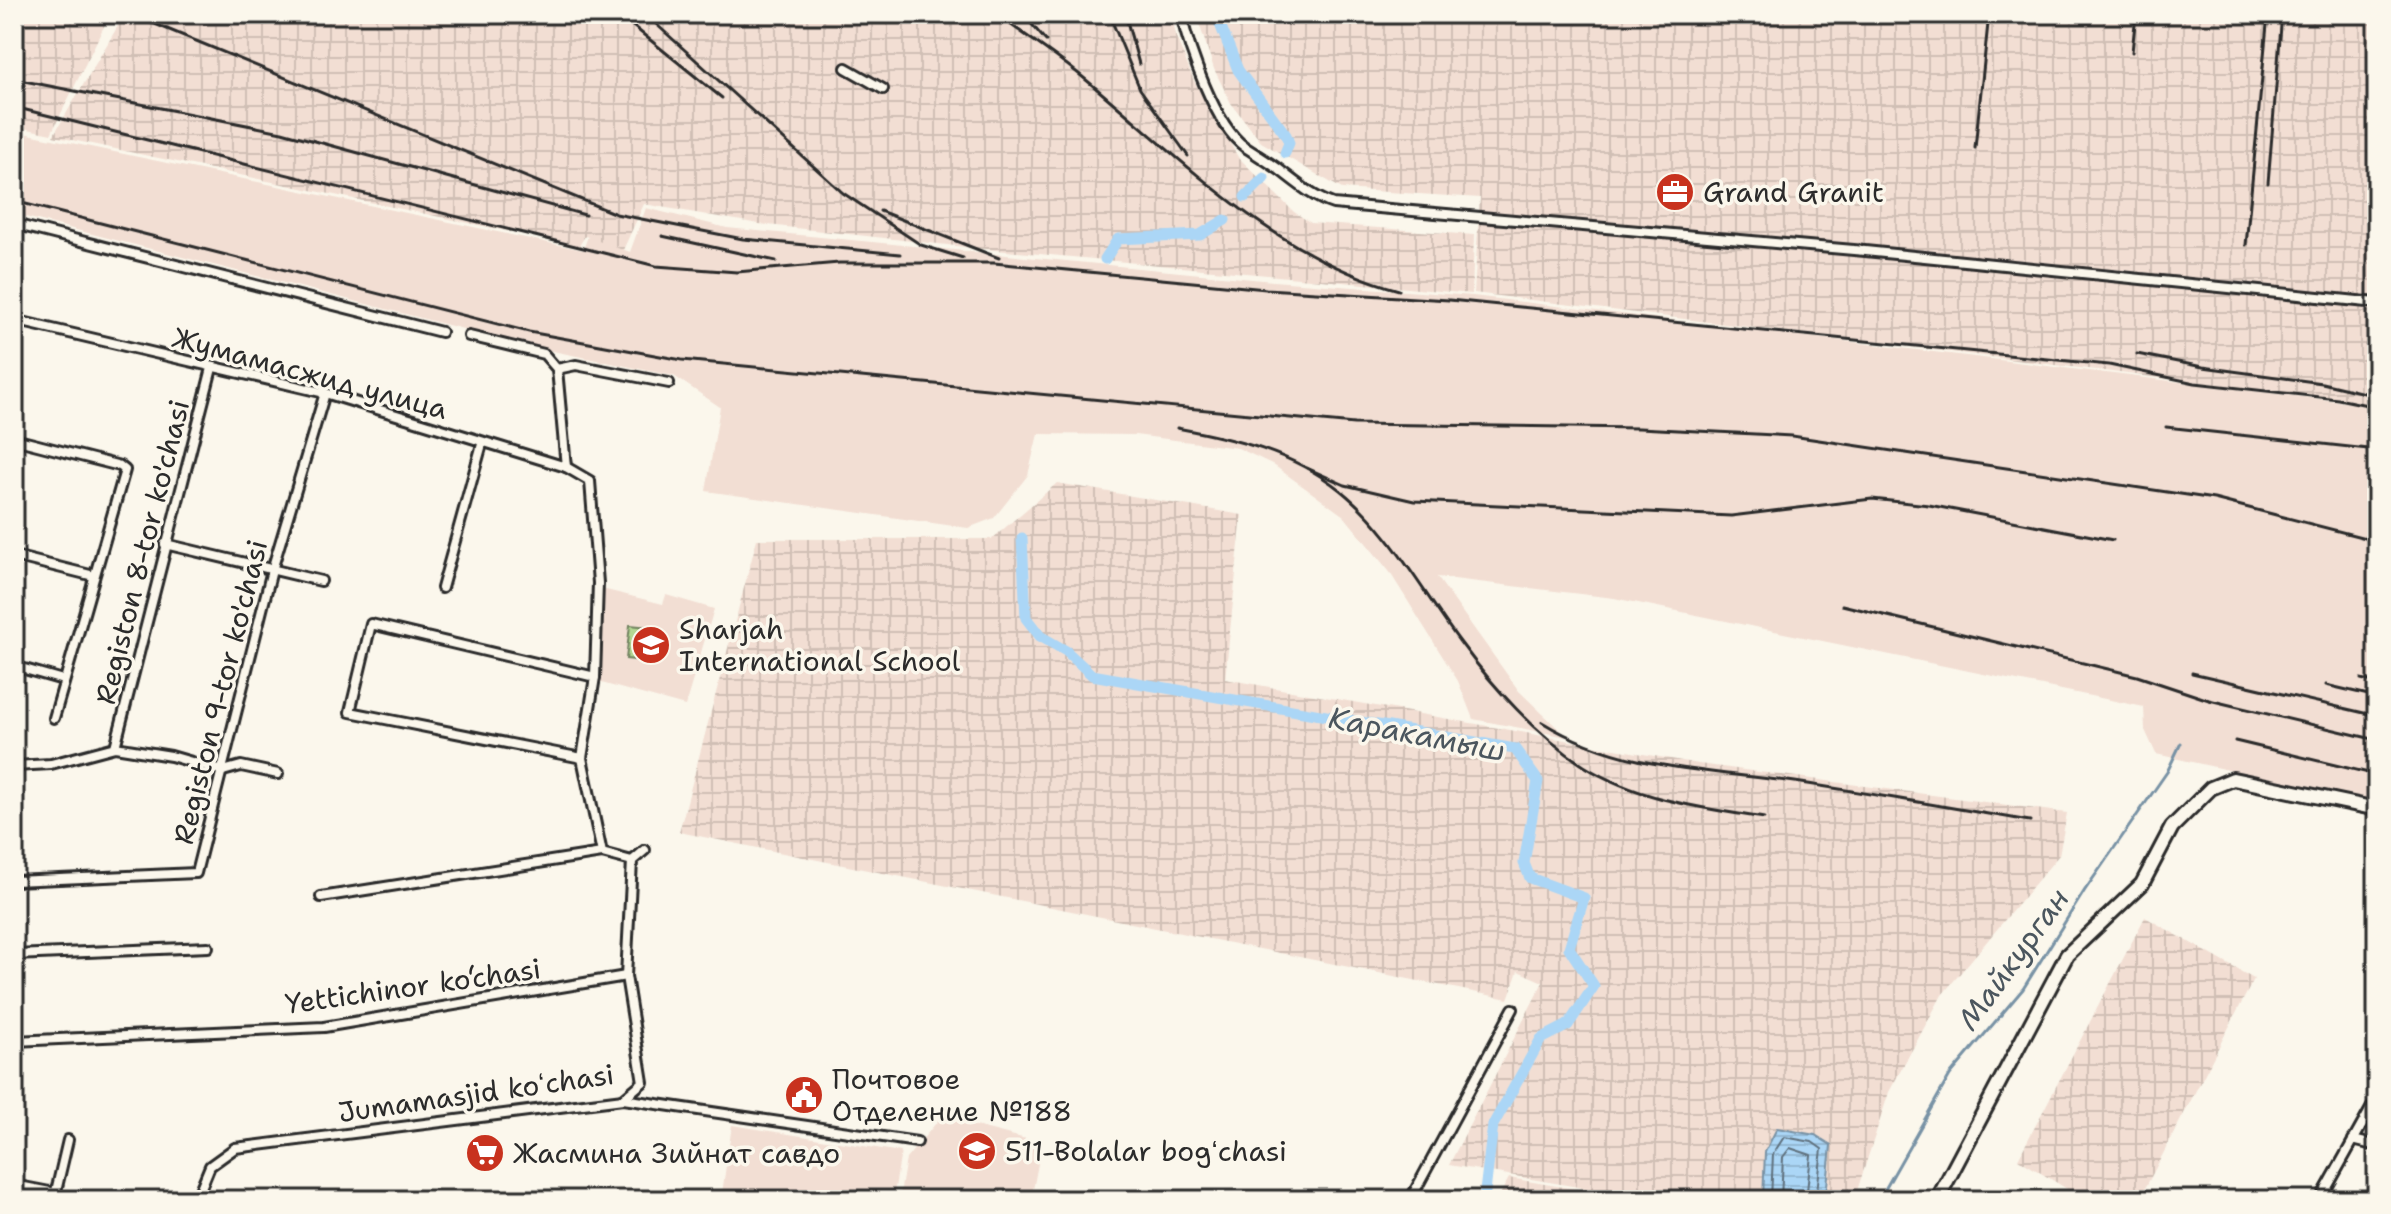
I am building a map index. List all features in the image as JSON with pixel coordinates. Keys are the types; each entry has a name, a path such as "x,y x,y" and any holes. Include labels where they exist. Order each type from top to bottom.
{"street":[{"path":"1181,14 1194,62 1212,101 1243,146 1260,155 1318,199 1333,204 1865,251 2377,303"},
{"path":"846,68 883,89"},
{"path":"14,224 441,332"},
{"name":"Жумамасжид улица","path":"14,320 325,393 482,444 566,467 591,482 598,583 595,677"},
{"path":"469,336 544,354 557,369 566,467"},
{"path":"557,369 576,365 669,383"},
{"name":"Registon 8-tor ko'chasi","path":"115,747 212,368"},
{"name":"Registon 9-tor ko'chasi","path":"14,881 196,873 272,570 325,393"},
{"path":"14,439 124,468 54,718"},
{"path":"442,588 482,444"},
{"path":"165,544 321,581"},
{"path":"14,556 94,576"},
{"path":"582,758 350,712 371,624 595,677 582,758 602,853"},
{"path":"14,666 63,680"},
{"name":"Registon 8-tor ko'chasi","path":"14,766 51,764 115,747 171,756 223,771 241,766 278,774"},
{"path":"1937,1200 2067,955 2142,884 2172,827 2211,788 2233,779 2246,780 2377,809"},
{"path":"321,897 602,853 632,861 645,850"},
{"name":"Jumamasjid koʻchasi","path":"196,1200 210,1166 235,1148 623,1099 643,1082 626,976 632,861"},
{"path":"14,955 208,947"},
{"name":"Yettichinor ko‘chasi","path":"14,1041 324,1027 626,976"},
{"path":"1410,1200 1513,1009"},
{"path":"2320,1200 2377,1098"},
{"path":"623,1099 917,1142"},
{"path":"14,1185 55,1197 68,1140"},
{"path":"2353,1140 2377,1146"}],"shaded area":[{"path":"14,14 110,14 51,134 14,126"},
{"path":"125,14 1172,14 1176,37 1194,81 1238,157 1294,212 1311,223 1474,235 1472,294 974,248 759,224 644,204 623,250 585,236 579,246 53,136"},
{"path":"1196,14 2377,14 2377,405 1474,293 1480,198 1342,189 1261,142 1231,103 1214,69"},
{"path":"14,131 583,250 588,236 630,252 646,208 727,228 1273,281 1473,296 2377,406 2377,803 2156,754 2145,730 2144,707 1614,598 1437,577 1519,691 1567,737 1473,719 1458,681 1389,571 1344,516 1272,464 1238,448 1135,435 1038,434 1028,475 994,518 968,528 706,491 720,407 674,376 538,348 14,214"},
{"path":"1057,483 1242,515 1225,679 1699,764 2067,813 2059,855 1942,995 1889,1092 1854,1200 1655,1200 1449,1165 1543,982 1518,971 1508,999 679,832 757,539 992,539"},
{"name":"Sharjah International School","path":"602,589 663,604 666,595 714,609 685,706 598,682"},
{"path":"2145,917 2254,979 2139,1200 2085,1200 2018,1159"},
{"name":"511-Bolalar bogʻchasi","path":"941,1117 1042,1143 1031,1200 899,1200 906,1159"},
{"path":"732,1125 901,1152 893,1200 721,1200"},
{"path":"1509,1178 1640,1200 1497,1200"}],"green space":[{"path":"630,625 649,627 645,661 626,659"}],"water":[{"path":"1777,1128 1815,1135 1831,1145 1826,1196 1820,1200 1763,1199 1765,1152"}],"waterway":[{"name":"Каракамыш","path":"1216,14 1238,70 1286,135 1289,143 1285,153"},
{"name":"Каракамыш","path":"1245,197 1264,178"},
{"name":"Каракамыш","path":"1105,259 1118,239 1200,235 1225,220"},
{"name":"Каракамыш","path":"1022,538 1026,618 1040,636 1066,651 1092,675 1515,749 1538,781 1524,863 1530,878 1584,898 1569,948 1594,986 1568,1025 1541,1039 1493,1125 1484,1200"},
{"name":"Майкурган","path":"1879,1200 1950,1075 2023,989 2085,890 2167,772 2181,743"}],"railway":[{"path":"115,14 155,24 616,214 743,239 900,254"},
{"path":"618,14 722,98"},
{"path":"645,14 843,193 921,245 963,258"},
{"path":"996,14 1074,71 1231,202 1270,229 1310,254 1353,274 1399,290"},
{"path":"1023,14 1046,41"},
{"path":"1109,14 1140,89 1188,156"},
{"path":"1125,14 1139,64"},
{"path":"1975,148 1989,14"},
{"path":"2132,52 2136,14"},
{"path":"2246,245 2268,14"},
{"path":"2268,183 2282,14"},
{"path":"14,79 282,132 585,215"},
{"path":"14,107 656,266 737,272 839,263 994,263 1266,289 1449,300 2109,365 2195,383 2338,399 2377,407"},
{"path":"14,201 529,332 682,360 1354,424 1639,428 1792,436 2214,499 2377,541"},
{"path":"880,211 999,258"},
{"path":"662,236 776,261"},
{"path":"2137,354 2203,367 2322,383 2377,396"},
{"path":"2166,427 2377,450"},
{"path":"1177,428 1262,449 1302,466 1340,490 1390,542 1460,642 1501,693 1549,740 1584,766 1648,795 1764,818"},
{"path":"1307,468 1345,485 1414,501 1731,516 1872,499 1929,505 2113,540"},
{"path":"1842,605 2137,676 2209,700 2377,740"},
{"path":"2192,673 2377,716"},
{"path":"2361,679 2377,683"},
{"path":"2326,685 2377,697"},
{"path":"1542,722 1602,750 1665,766 1795,782 2030,821"},
{"path":"2235,741 2377,775"}],"place":[{"name":"Grand Granit","path":"1675,192"},
{"name":"Sharjah International School","path":"651,645"},
{"name":"Почтовое Отделение №188","path":"804,1095"},
{"name":"511-Bolalar bogʻchasi","path":"977,1151"},
{"name":"Жасмина Зийнат савдо","path":"485,1153"}]}
